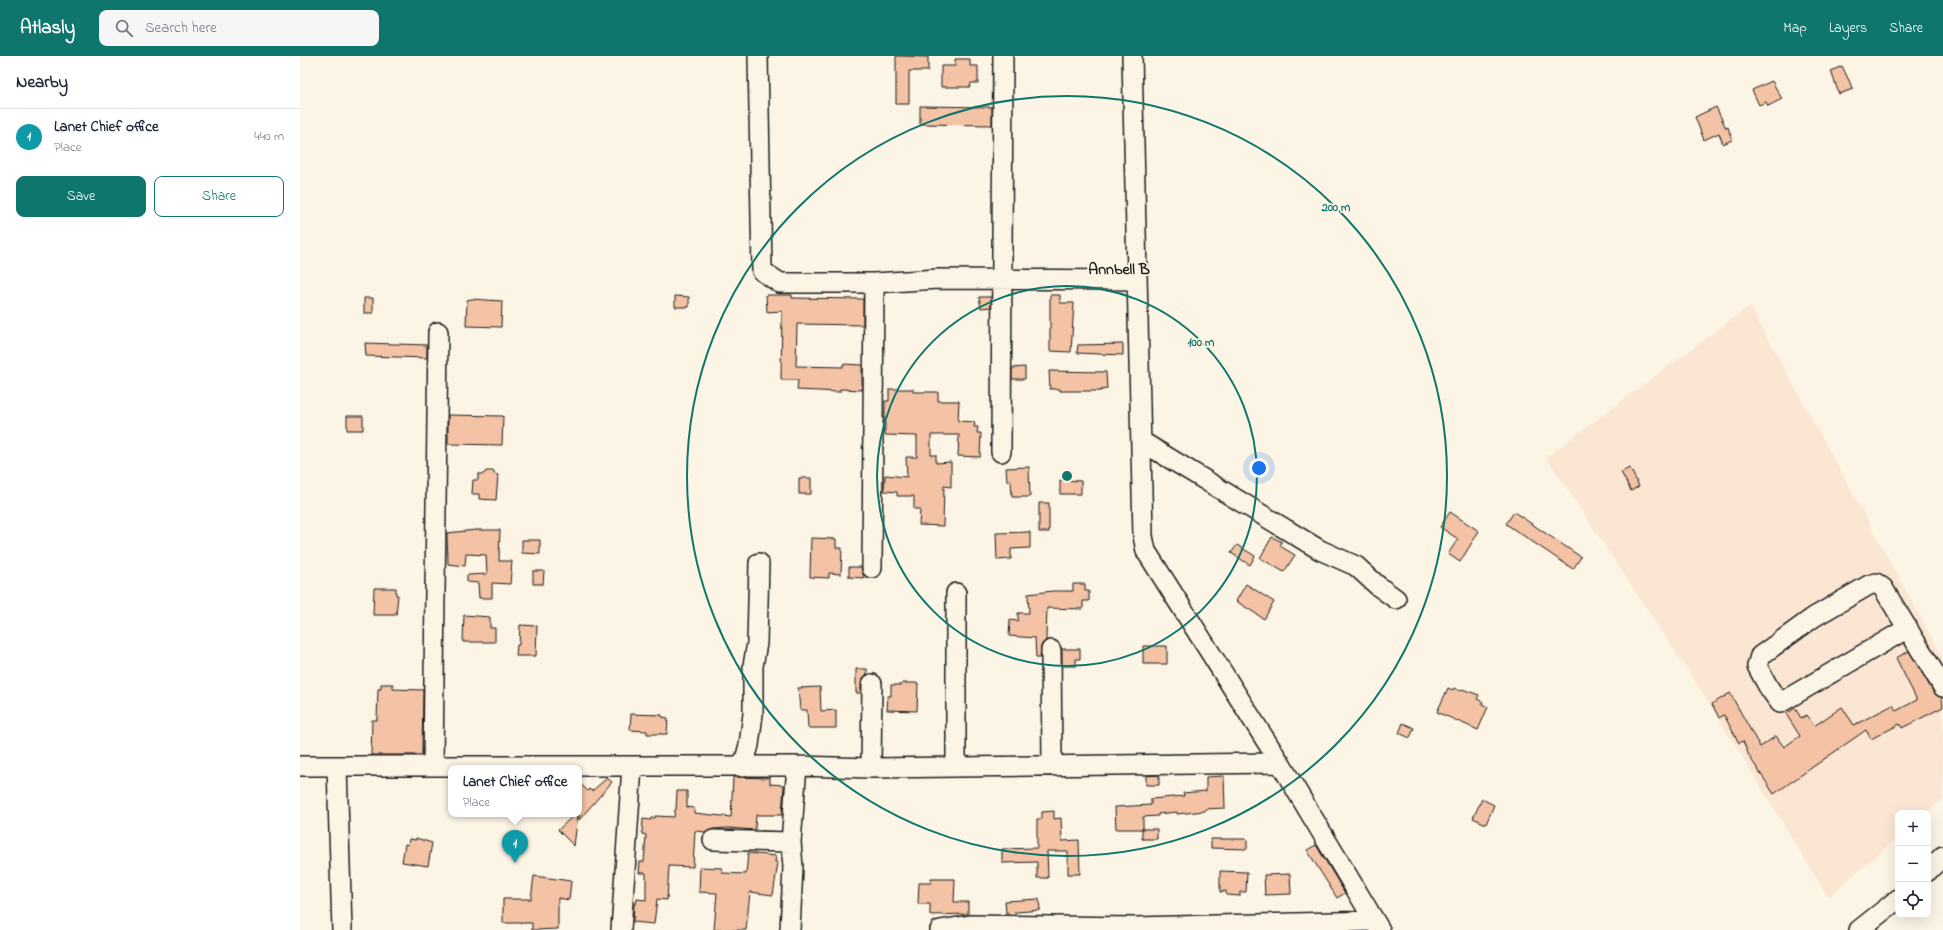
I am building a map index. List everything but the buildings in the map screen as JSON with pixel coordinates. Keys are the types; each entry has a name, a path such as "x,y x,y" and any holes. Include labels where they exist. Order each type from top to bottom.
{"street":[{"path":"758,56 762,271 780,284 874,283 938,280 1137,280"},
{"path":"1001,452 1003,56"},
{"path":"940,930 970,926 1135,929 1377,925 1280,763 1146,551 1143,536 1132,56"},
{"path":"872,568 874,283"},
{"path":"432,765 438,332"},
{"path":"1141,441 1320,550 1356,566 1378,586 1396,599"},
{"path":"743,767 749,745 753,714 753,666 757,642 759,563"},
{"path":"1908,628 1780,703 1768,688 1757,666 1760,656 1814,617 1869,585 1876,583 1883,588 1908,628 1943,687"},
{"path":"956,594 956,767"},
{"path":"1051,650 1052,766"},
{"path":"871,768 872,684"},
{"path":"582,766 797,766 871,768 1280,763"},
{"path":"300,766 448,765"},
{"path":"337,766 342,930"},
{"path":"621,930 632,766"},
{"path":"790,930 793,867 791,842 797,766"},
{"path":"713,840 791,842"},
{"path":"1931,868 1943,856"},
{"path":"1859,930 1895,902"}],"shaded area":[{"path":"1750,306 1943,658 1943,799 1930,810 1895,810 1895,840 1828,897 1710,704 1546,457"}],"place":[{"name":"Lanet Chief office","path":"515,863"}],"district":[{"name":"Annbell B","path":"1119,270"}]}
